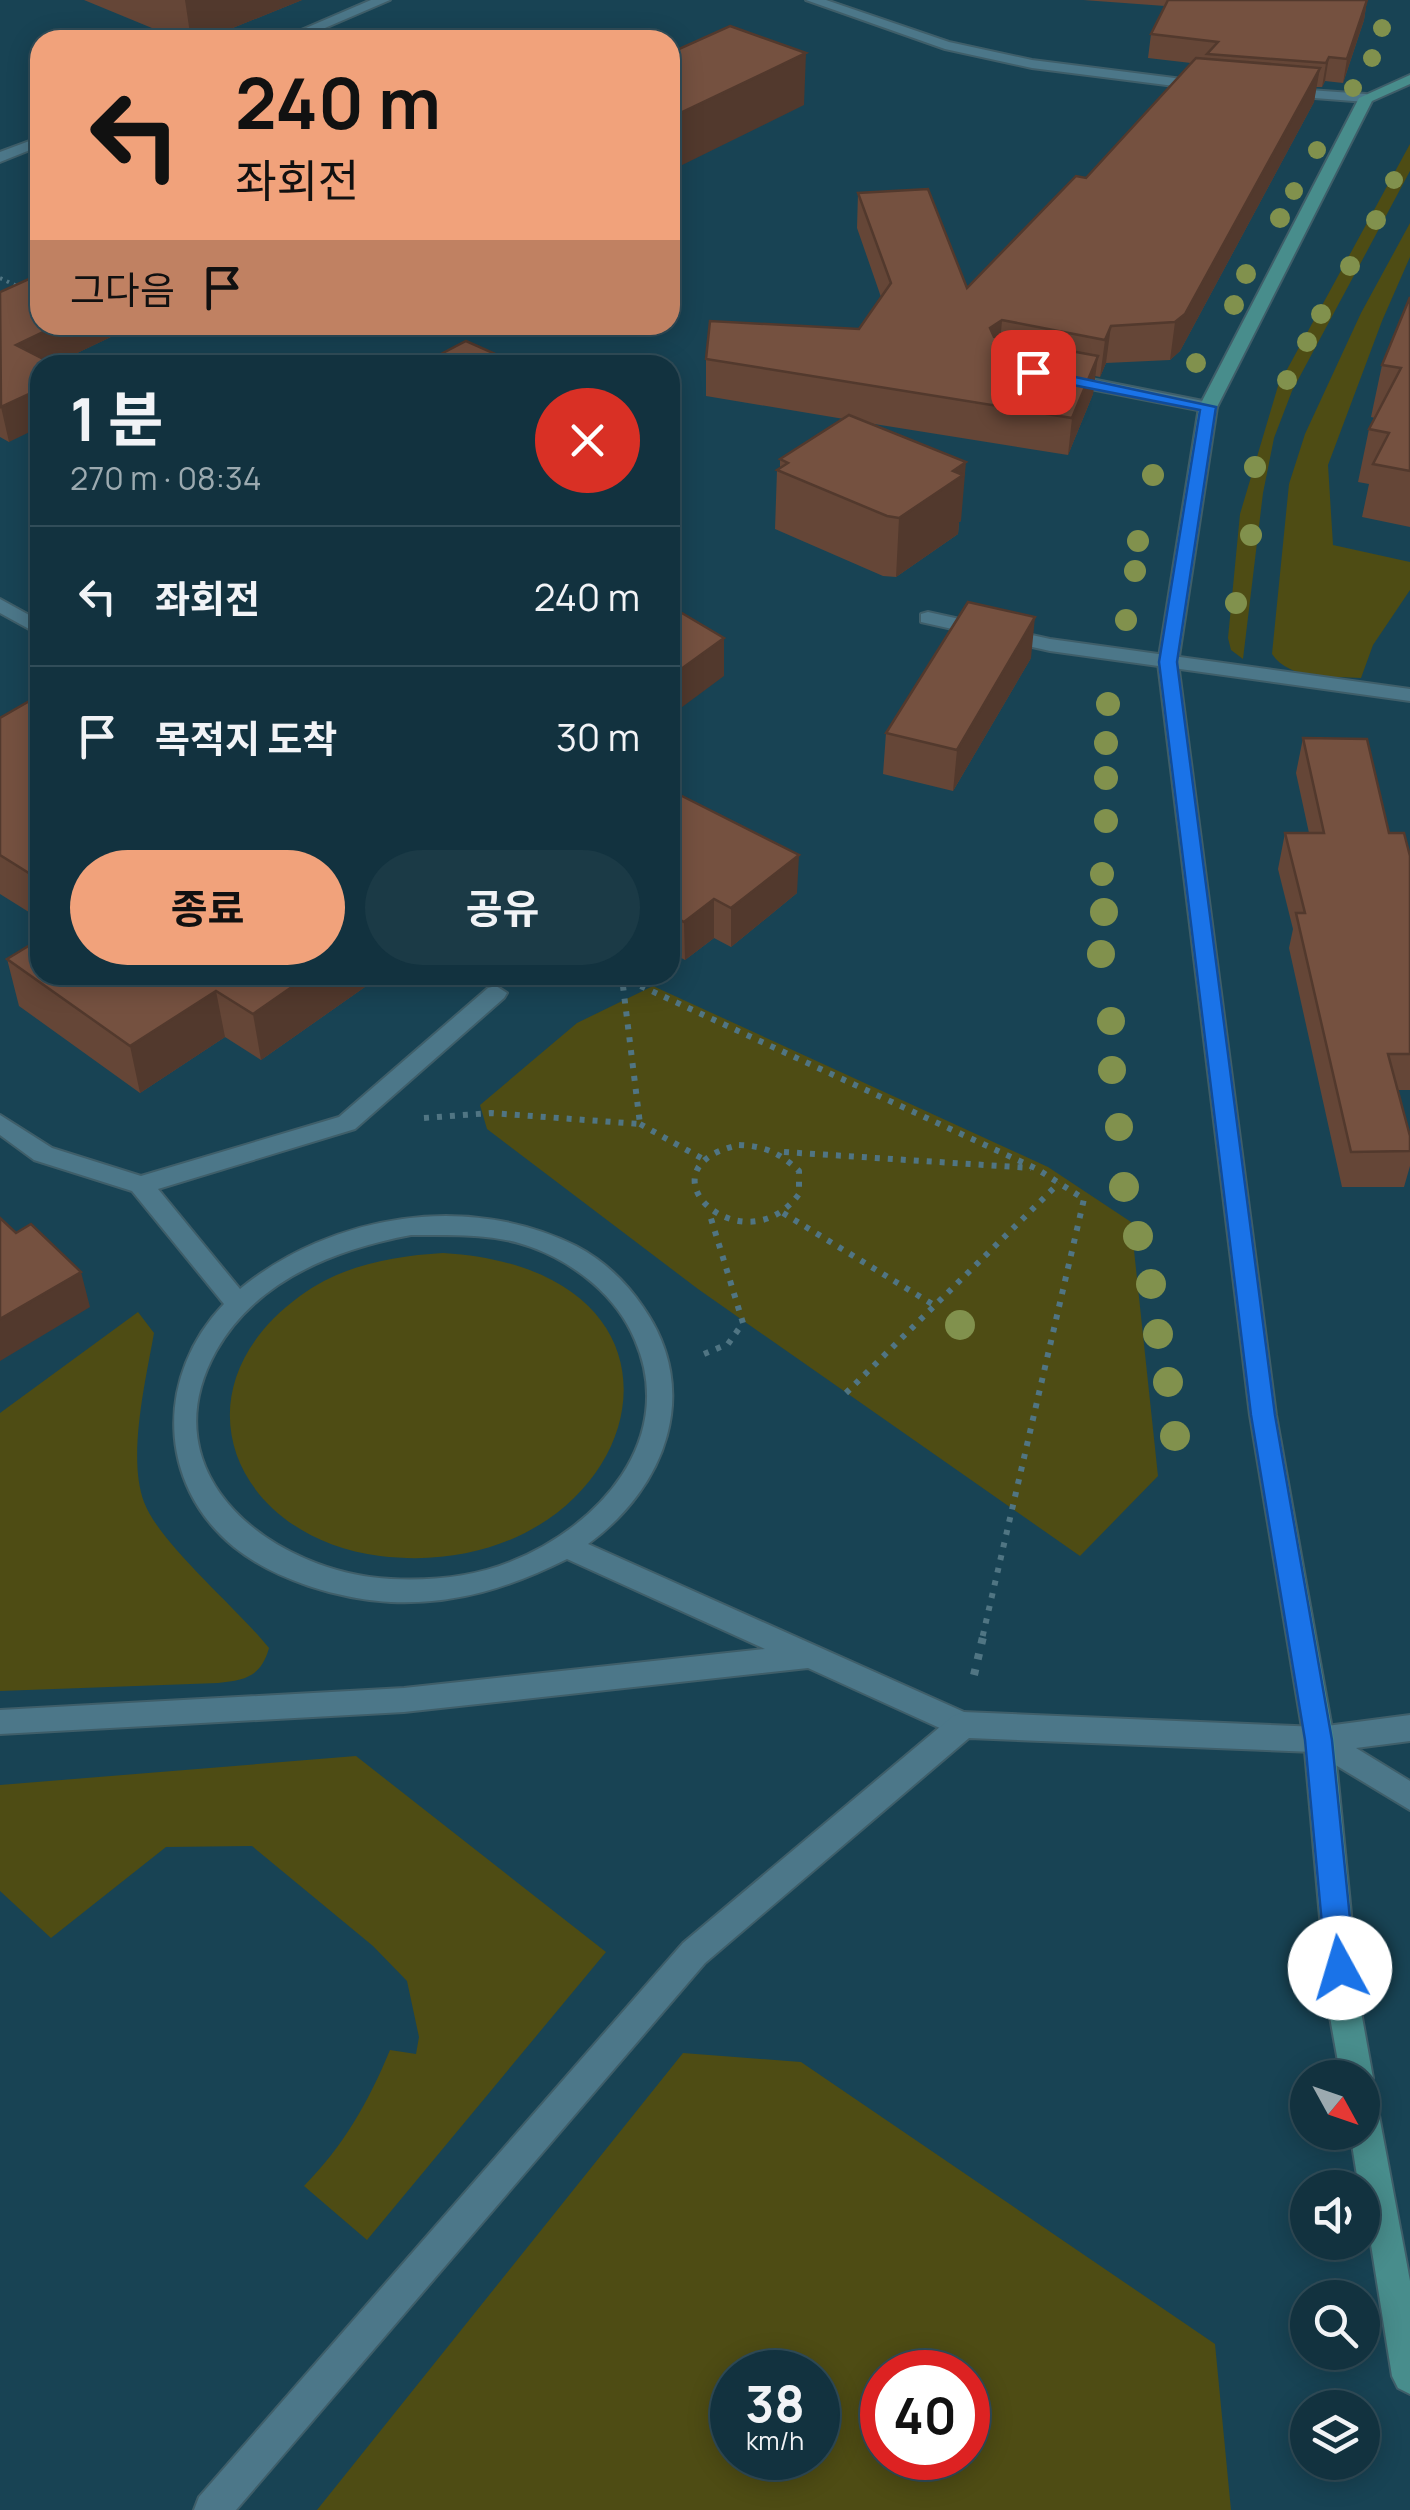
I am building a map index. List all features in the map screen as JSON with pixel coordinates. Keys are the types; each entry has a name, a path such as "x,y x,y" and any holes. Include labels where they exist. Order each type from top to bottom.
{"street":[{"path":"310,30 383,0"},
{"path":"813,0 945,45 1032,64 1228,88"},
{"path":"1268,91 1366,98 1410,79"},
{"path":"1354,2060 1344,2006 1319,1740 1263,1415 1168,662 1208,407 1366,98"},
{"path":"0,157 30,145"},
{"path":"1036,373 1208,407"},
{"path":"0,605 30,623"},
{"path":"928,618 1050,645 1410,695"},
{"path":"141,1185 347,1124 496,994"},
{"path":"0,1123 43,1154 141,1185 238,1304"},
{"path":"412,1226 478,1227 540,1240 592,1268 633,1307 657,1353 663,1404 650,1456 617,1505 568,1547 506,1576 436,1591 418,1591 365,1590 299,1573 245,1542 207,1500 187,1450 186,1399 204,1348 238,1304 287,1266 347,1239 412,1226"},
{"path":"568,1547 962,1725 1319,1740 1410,1728"},
{"path":"0,1722 404,1700 812,1656"},
{"path":"212,2510 694,1953 962,1725"},
{"path":"1319,1740 1410,1797"},
{"path":"1369,2150 1410,2376"}],"path":[{"path":"0,278 30,292"},
{"path":"620,985 640,1124"},
{"path":"639,985 1038,1169 1084,1199 962,1725"},
{"path":"347,1124 492,1113 640,1124 703,1158"},
{"path":"658,1363 719,1352 734,1342 744,1322 709,1212 697,1200 691,1186 694,1172 713,1151 740,1144 781,1152 1038,1169"},
{"path":"709,1212 746,1222 783,1213 794,1204 802,1182 792,1161 781,1152"},
{"path":"846,1393 1059,1183"},
{"path":"783,1213 937,1307"}],"shaded area":[{"path":"1410,144 1410,171 1292,391 1274,438 1263,493 1243,659 1231,650 1228,638 1240,514 1278,386"},
{"path":"1410,223 1410,257 1328,465 1333,545 1410,562 1410,590 1373,645 1361,678 1301,673 1280,663 1272,654 1289,484 1305,434 1361,313"},
{"path":"653,986 1048,1167 1131,1222 1158,1476 1080,1556 698,1289 487,1129 480,1105 577,1023"},
{"path":"443,1253 536,1272 594,1312 621,1365 619,1423 591,1478 540,1524 469,1553 380,1556 329,1543 287,1521 256,1490 237,1454 230,1415 237,1374 260,1333 316,1285 368,1264"},
{"path":"138,1312 154,1333 138,1441 139,1484 144,1502 182,1556 269,1648 266,1658 251,1675 228,1682 0,1691 0,1413"},
{"path":"356,1756 606,1952 367,2240 304,2186 354,2122 390,2050 416,2054 419,2037 407,1981 373,1946 252,1846 166,1847 51,1938 0,1891 0,1785"},
{"path":"683,2053 801,2062 1215,2344 1231,2510 317,2510"}],"building":[{"path":"1168,0 1367,0 1347,59 1329,57 1326,63 1207,54 1218,42 1151,34"},
{"path":"730,26 806,53 680,113 680,48"},
{"path":"1196,58 1320,68 1185,314 1175,322 1111,326 1105,340 1002,320 990,328 994,337 1098,356 1072,418 706,359 710,321 859,329 891,283 858,193 928,189 967,288 1076,176 1086,178"},
{"path":"30,278 30,335 37,335 16,345 36,355 30,355 30,394 1,407 0,292"},
{"path":"1410,297 1410,471 1373,464 1389,433 1369,429 1401,368 1382,365"},
{"path":"466,341 498,355 439,355"},
{"path":"849,415 966,462 953,471 963,475 899,518 777,470 788,463 780,459"},
{"path":"968,602 1035,617 957,750 886,733"},
{"path":"680,612 724,638 680,670"},
{"path":"30,701 30,874 0,855 0,718"},
{"path":"1303,738 1367,739 1389,833 1404,833 1410,856 1410,1054 1388,1054 1410,1136 1410,1151 1351,1152 1296,913 1305,913 1285,833 1324,833"},
{"path":"680,795 799,855 731,908 714,899 684,922 680,920"},
{"path":"30,945 30,975 7,959"},
{"path":"44,985 295,985 253,1014 216,991 130,1046"},
{"path":"0,1218 16,1233 31,1224 81,1272 0,1319"}],"route":[{"path":"1033,372 1208,407 1168,662 1263,1415 1319,1740 1340,1968"}]}
